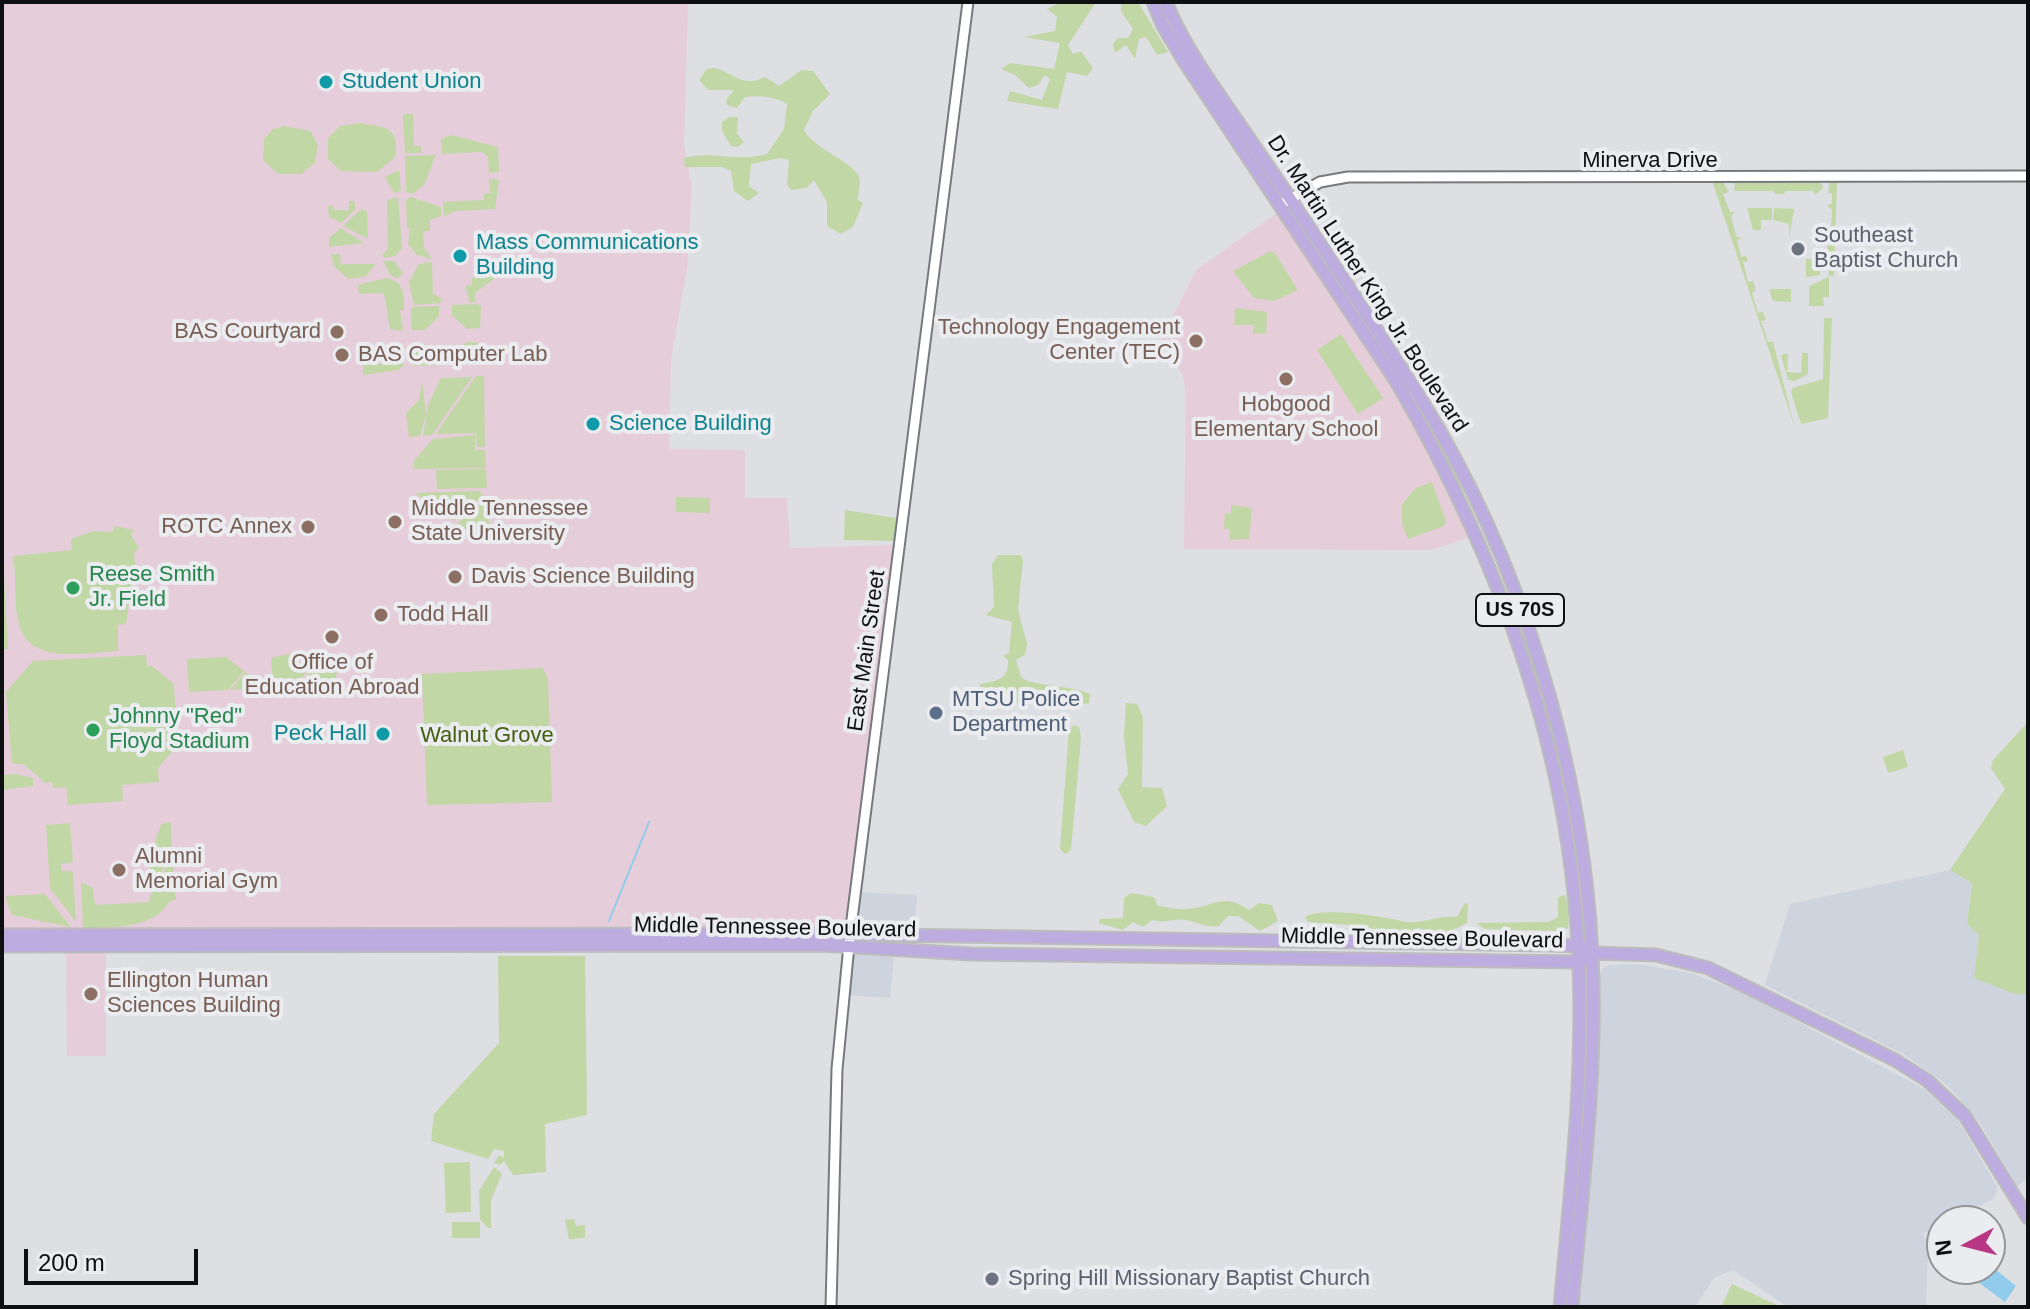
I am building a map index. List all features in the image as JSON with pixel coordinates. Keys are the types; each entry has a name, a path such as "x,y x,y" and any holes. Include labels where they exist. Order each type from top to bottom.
{"main road":[{"name":"Dr. Martin Luther King Jr. Boulevard","path":"1153,2 1176,48 1396,381 1457,490 1501,591 1549,746 1567,841 1578,946 1577,1113 1560,1307"},
{"name":"Dr. Martin Luther King Jr. Boulevard","path":"1166,2 1188,45 1449,448 1506,573 1533,645 1567,772 1587,889 1592,953 1590,1101 1572,1307"},
{"name":"Middle Tennessee Boulevard","path":"2,935 1578,946 1592,953 1656,955 1708,968 1920,1076 1965,1116 2028,1218"},
{"name":"Middle Tennessee Boulevard","path":"2,946 850,940 971,954 1579,962 1592,953"}],"street":[{"name":"East Main Street","path":"831,1307 837,1069 850,940 968,2"},
{"name":"Minerva Drive","path":"1279,206 1320,182 1348,177 2028,176"}],"shaded area":[{"name":"Middle Tennessee State University","path":"2,2 688,2 684,144 692,188 687,268 671,360 669,449 745,450 745,498 787,498 790,548 900,545 850,935 106,936 106,1056 67,1056 66,936 2,935"},
{"name":"Hobgood Elementary School","path":"1277,213 1390,383 1432,453 1471,537 1431,550 1184,549 1186,395 1183,376 1162,343 1162,338 1196,270"},
{"path":"1950,870 1972,882 1967,924 1979,935 2015,994 2028,994 2028,1178 2017,1186 1978,1120 1948,1086 1905,1055 1765,985 1790,904"},
{"path":"856,892 917,895 914,936 896,936 890,998 844,995"},
{"path":"1637,964 1691,973 1744,993 1924,1089 1957,1119 1998,1188 1993,1199 1981,1205 1926,1205 1926,1232 1922,1234 1926,1240 1926,1307 1788,1307 1733,1270 1714,1278 1695,1307 1576,1307 1599,977 1603,968"}],"green space":[{"path":"1061,2 1096,2 1068,45 1073,54 1081,51 1093,68 1087,76 1067,72 1058,109 1007,101 1010,91 1042,100 1050,79 1045,75 1038,85 1029,88 1015,75 1001,69 1010,63 1054,69 1060,43 1024,37 1055,31 1057,17 1047,9"},
{"path":"1121,2 1138,2 1168,52 1157,55 1146,37 1139,39 1135,59 1126,45 1115,53 1113,44 1118,38 1128,38 1133,29 1121,11"},
{"path":"715,68 745,81 765,77 779,86 802,70 813,71 830,94 813,111 804,130 817,144 857,174 860,180 858,200 863,203 853,227 841,234 827,226 827,202 814,180 807,188 791,190 787,184 789,160 780,158 751,164 749,186 759,193 748,201 734,191 731,171 722,167 685,167 684,158 694,156 746,157 767,154 784,129 787,104 755,96 745,97 737,108 727,105 726,100 734,90 708,90 699,80 707,69"},
{"path":"403,114 413,114 414,146 421,146 421,153 405,153"},
{"path":"729,117 738,117 737,134 744,142 738,147 731,146 722,131 722,122"},
{"path":"362,123 380,126 391,132 395,137 395,157 377,172 341,171 328,159 328,138 340,126"},
{"path":"284,126 310,131 318,144 315,163 301,174 278,174 263,160 264,139 273,129"},
{"path":"451,135 498,147 499,172 489,173 488,157 482,152 442,154 441,139"},
{"path":"436,155 424,185 412,194 406,192 405,156"},
{"path":"399,170 401,191 394,193 385,177"},
{"path":"489,179 499,180 495,209 456,211 444,216 443,202 484,200 484,194 490,193"},
{"path":"1712,181 1723,182 1729,192 1723,194 1730,212 1735,212 1731,216 1736,236 1742,238 1737,240 1741,257 1746,256 1748,261 1743,262 1748,282 1753,281 1756,290 1752,293 1758,313 1763,312 1766,320 1761,321 1768,342 1773,342 1794,425"},
{"path":"1735,181 1819,181 1823,188 1815,195 1814,191 1775,194 1774,191 1734,191"},
{"path":"1837,181 1834,276 1829,276 1827,246 1830,245 1832,210 1827,205 1832,204 1832,193 1828,193 1830,182"},
{"path":"398,197 402,248 395,256 384,258 382,255 388,249 387,200"},
{"path":"411,197 441,207 441,216 430,220 430,231 423,231 424,248 432,259 417,255 408,244 410,228 407,228 406,200"},
{"path":"349,201 354,201 356,209 341,223 329,217 328,206 333,206 334,210 349,210"},
{"path":"1747,208 1772,208 1772,220 1761,220 1761,230 1753,230"},
{"path":"1774,208 1794,209 1789,239 1789,224 1773,220"},
{"path":"361,209 367,212 368,239 343,226"},
{"path":"341,228 364,243 329,247 329,238"},
{"path":"1274,252 1298,290 1274,301 1254,298 1233,271"},
{"path":"331,254 340,254 341,264 376,264 365,277 348,279 334,266"},
{"path":"1806,259 1821,260 1820,275 1806,277"},
{"path":"383,261 394,261 403,273 398,278 391,276"},
{"path":"432,262 433,294 441,298 441,303 414,305 409,282 419,264"},
{"path":"489,265 494,267 495,278 475,293 475,302 470,303 465,286 472,285 472,278 489,277"},
{"path":"1829,277 1829,297 1823,297 1824,306 1809,306 1809,286"},
{"path":"386,278 400,285 402,290 404,310 400,310 403,331 390,329 384,293 359,294 358,285"},
{"path":"1769,289 1791,289 1791,302 1773,301"},
{"path":"452,305 481,306 480,328 467,329 452,315"},
{"path":"439,306 439,316 425,330 412,330 411,307"},
{"path":"1235,308 1267,312 1266,334 1253,333 1253,325 1234,325"},
{"path":"1824,318 1832,318 1828,418 1801,424 1791,392 1793,388 1823,379"},
{"path":"1341,334 1383,398 1358,414 1317,350"},
{"path":"466,342 482,343 482,364 454,364 453,356"},
{"path":"413,344 425,344 440,357 440,365 413,366"},
{"path":"406,346 402,347 403,366 399,370 363,375 363,365 382,364 382,357 391,356 391,348"},
{"path":"1788,353 1787,372 1801,373 1802,353 1808,353 1808,374 1795,381 1788,380 1781,355"},
{"path":"476,376 484,376 485,447 477,447 476,433 436,434"},
{"path":"472,377 432,435 423,436 428,405 441,378"},
{"path":"422,381 426,414 420,436 409,437 406,413 419,400"},
{"path":"475,435 475,450 485,450 486,468 414,469 414,461 433,439"},
{"path":"486,469 487,488 437,489 436,470"},
{"path":"1432,482 1446,521 1444,526 1408,539 1402,524 1402,504 1416,488"},
{"path":"480,491 483,496 454,521 415,493"},
{"path":"676,497 710,498 710,513 676,512"},
{"path":"486,498 492,545 457,524"},
{"path":"1231,505 1252,508 1249,539 1230,540 1230,529 1224,529 1225,513 1231,513"},
{"path":"845,510 896,518 894,541 844,540"},
{"name":"Reese Smith Jr. Field","path":"115,526 134,530 131,535 139,548 134,553 136,571 133,572 126,624 118,625 118,651 61,654 35,646 25,638 19,625 13,556 72,550 71,539 93,531 112,532"},
{"path":"2,541 8,649 2,649"},
{"path":"998,555 1021,555 1023,560 1018,610 1027,644 1025,655 1016,660 1021,677 1090,694 1089,703 1070,706 1047,690 1026,689 1017,703 1010,702 1010,694 979,688 980,684 1004,676 1008,667 1008,660 1003,656 1009,653 1012,622 986,615 994,607 992,564"},
{"path":"289,654 307,670 294,690 285,691 273,683 271,658"},
{"path":"339,654 336,678 310,687 308,670 316,659"},
{"name":"Johnny \"Red\" Floyd Stadium","path":"146,655 147,666 152,666 174,684 177,746 158,768 159,782 122,785 123,801 68,805 66,787 53,788 52,782 45,783 25,765 12,763 6,692 33,661"},
{"path":"226,657 244,671 228,690 189,692 187,659"},
{"name":"Walnut Grove","path":"543,668 548,679 552,802 427,805 422,674"},
{"path":"245,672 257,682 257,688 230,690"},
{"path":"1126,703 1137,704 1143,717 1142,787 1162,788 1167,806 1146,826 1134,822 1118,789 1128,774 1124,736"},
{"path":"2028,722 2028,994 2015,994 1974,978 1979,935 1967,924 1972,883 1950,870 2005,789 1991,768 1993,760"},
{"path":"1074,725 1079,727 1081,738 1071,850 1065,854 1060,849 1069,729"},
{"path":"1903,750 1908,767 1888,773 1883,757"},
{"path":"2,775 33,778 33,786 2,790"},
{"path":"171,822 172,854 151,855 161,824"},
{"path":"70,823 73,862 61,864 61,870 73,872 76,922 50,888 46,825"},
{"path":"173,856 155,881 149,880 150,857"},
{"path":"173,860 174,887 154,887 153,886"},
{"path":"81,882 93,888 95,905 149,902 152,890 174,888 176,899 143,922 119,927 83,928"},
{"path":"1131,893 1154,897 1158,906 1179,909 1224,901 1249,910 1259,903 1272,905 1278,921 1260,931 1238,916 1228,916 1219,926 1185,920 1152,920 1143,927 1133,922 1123,930 1099,923 1100,919 1123,918 1124,898"},
{"path":"45,894 70,927 12,915 5,896"},
{"path":"1565,895 1569,911 1568,928 1560,931 1485,929 1476,923 1548,922 1558,917 1558,897"},
{"path":"1465,903 1468,904 1467,923 1449,932 1417,928 1408,932 1374,930 1364,926 1308,922 1305,917 1339,912 1417,922 1457,917"},
{"path":"498,956 585,956 587,1115 545,1124 546,1172 513,1175 504,1161 500,1165 494,1163 499,1155 504,1158 504,1151 494,1149 488,1159 431,1141 434,1114 499,1043"},
{"path":"470,1162 471,1212 446,1213 444,1163"},
{"path":"494,1167 502,1174 491,1200 491,1228 488,1228 480,1219 479,1191"},
{"path":"574,1219 576,1226 585,1225 585,1238 569,1239 565,1220"},
{"path":"452,1222 480,1222 480,1238 452,1238"},
{"path":"1732,1284 1781,1307 1721,1307"}],"water":[{"path":"2006,1278 2016,1286 2005,1302 1982,1285 2006,1285"}],"waterway":[{"path":"609,921 649,822"}],"place":[{"name":"Student Union","path":"326,82"},
{"name":"Southeast Baptist Church","path":"1798,249"},
{"name":"Mass Communications Building","path":"460,256"},
{"name":"BAS Courtyard","path":"337,332"},
{"name":"Technology Engagement Center (TEC)","path":"1196,341"},
{"name":"BAS Computer Lab","path":"342,355"},
{"name":"Hobgood Elementary School","path":"1286,379"},
{"name":"Science Building","path":"593,424"},
{"name":"Middle Tennessee State University","path":"395,522"},
{"name":"ROTC Annex","path":"308,527"},
{"name":"Davis Science Building","path":"455,577"},
{"name":"Reese Smith Jr. Field","path":"73,588"},
{"name":"Todd Hall","path":"381,615"},
{"name":"Office of Education Abroad","path":"332,637"},
{"name":"MTSU Police Department","path":"936,713"},
{"name":"Johnny \"Red\" Floyd Stadium","path":"93,730"},
{"name":"Peck Hall","path":"383,734"},
{"name":"Alumni Memorial Gym","path":"119,870"},
{"name":"Ellington Human Sciences Building","path":"91,994"},
{"name":"Spring Hill Missionary Baptist Church","path":"992,1279"}]}
